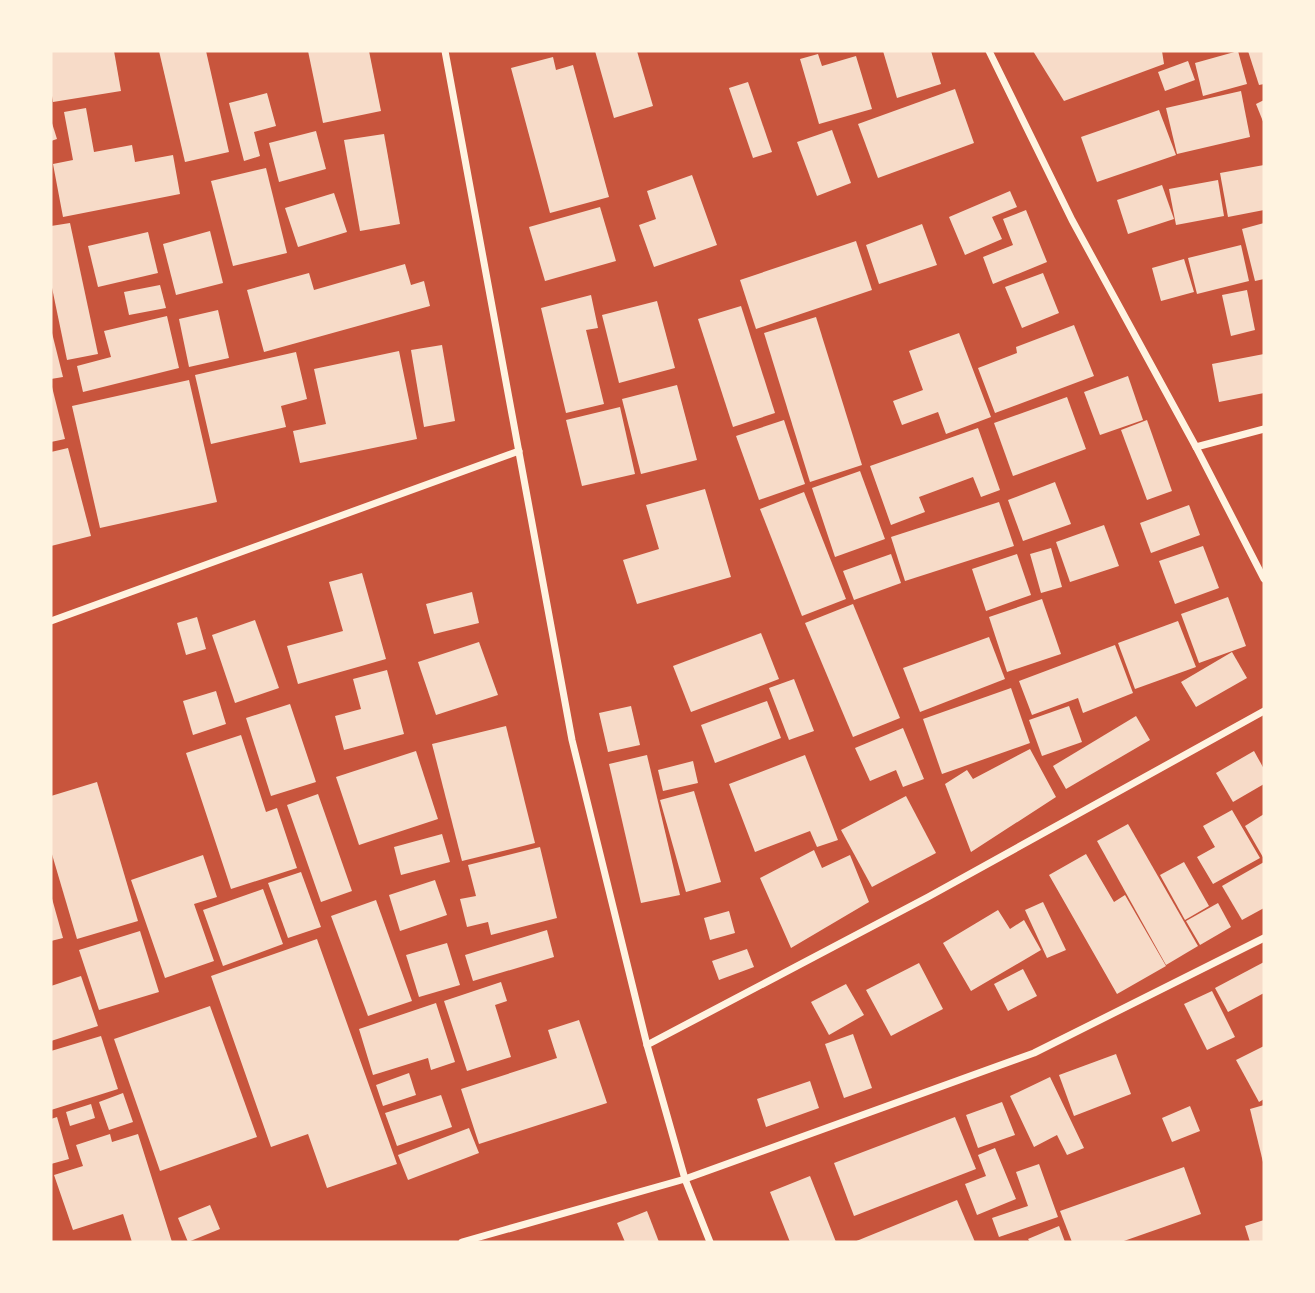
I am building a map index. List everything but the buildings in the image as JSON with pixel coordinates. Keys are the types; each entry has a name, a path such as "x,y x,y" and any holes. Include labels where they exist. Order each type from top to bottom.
{"street":[{"path":"445,51 572,740 648,1045 685,1179 710,1242"},
{"path":"989,51 1072,220 1196,447 1264,579"},
{"path":"1196,447 1264,429"},
{"path":"51,621 519,451"},
{"path":"648,1045 928,897 1264,711"},
{"path":"462,1242 685,1179 1034,1053 1264,938"}]}
